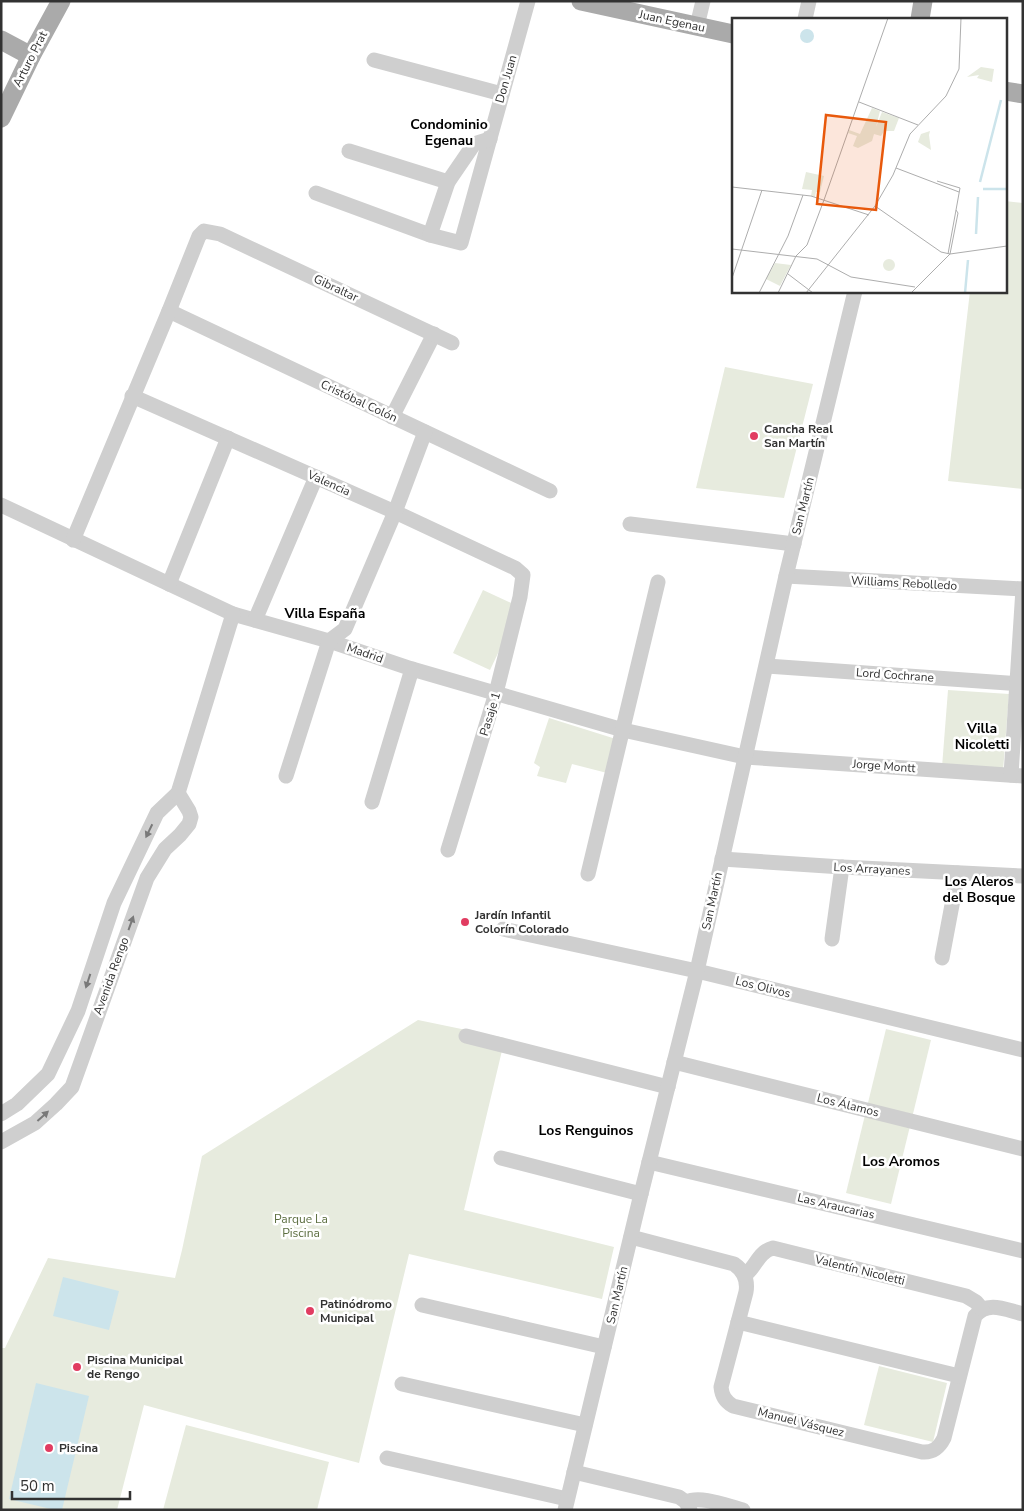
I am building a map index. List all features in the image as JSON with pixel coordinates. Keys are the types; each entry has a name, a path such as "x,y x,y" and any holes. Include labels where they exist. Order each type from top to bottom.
{"main road":[{"name":"Arturo Prat","path":"1,118 31,56 62,1"},
{"name":"Juan Egenau","path":"581,1 732,34"},
{"path":"920,18 924,1"},
{"path":"1,40 31,56"},
{"path":"1006,91 1023,94"}],"street":[{"name":"Don Juan","path":"430,235 461,243 528,1"},
{"path":"697,26 703,1"},
{"path":"805,18 809,1"},
{"path":"374,60 502,94"},
{"path":"316,193 430,235 448,182 474,144 490,139"},
{"path":"349,151 448,182"},
{"name":"Gibraltar","path":"169,311 199,236 204,230 220,234 452,343"},
{"name":"San Martín","path":"566,1504 697,971 786,576 856,292"},
{"path":"73,540 169,311"},
{"name":"Cristóbal Colón","path":"169,311 550,491"},
{"path":"392,417 434,334"},
{"name":"Valencia","path":"132,396 395,512 515,568 523,575"},
{"path":"286,776 329,640 345,629 395,512 425,432"},
{"path":"169,584 228,438"},
{"path":"255,620 316,477"},
{"name":"Madrid","path":"1,505 233,614 329,640 412,669 623,730 745,757"},
{"path":"630,524 794,544"},
{"name":"Pasaje 1","path":"448,850 496,693 520,597 523,575"},
{"name":"Williams Rebolledo","path":"786,576 1023,589"},
{"path":"588,874 658,582"},
{"path":"1017,775 1023,589"},
{"name":"Avenida Rengo","path":"1,1114 17,1104 48,1074 78,1011 114,904 157,813 178,793 233,614"},
{"name":"Lord Cochrane","path":"767,666 1020,684"},
{"path":"372,802 412,669"},
{"name":"Jorge Montt","path":"745,757 1017,775"},
{"name":"Avenida Rengo","path":"1,1142 35,1123 72,1086 147,878 165,849 189,824 191,818 189,811 178,793"},
{"name":"Los Arrayanes","path":"722,860 1023,876"},
{"path":"832,939 842,867"},
{"path":"942,958 958,873"},
{"name":"Los Olivos","path":"503,928 697,971 1023,1050"},
{"path":"466,1036 668,1087"},
{"name":"Los Álamos","path":"674,1062 1023,1149"},
{"path":"501,1158 641,1194"},
{"name":"Las Araucarias","path":"649,1162 1023,1251"},
{"path":"631,1237 734,1264 745,1275"},
{"name":"Valentín Nicoletti","path":"745,1275 763,1252 773,1248 966,1296 976,1302 982,1309"},
{"name":"Manuel Vásquez","path":"745,1275 747,1286 721,1387 726,1400 733,1406 922,1452 931,1452 939,1447 944,1438 973,1320 982,1309"},
{"path":"422,1305 604,1347"},
{"path":"982,1309 991,1306 1023,1314"},
{"path":"738,1322 959,1376"},
{"path":"402,1384 585,1425"},
{"path":"387,1458 566,1504"},
{"path":"574,1472 679,1497 688,1506 692,1499 701,1499 743,1510"}],"green space":[{"path":"1006,201 1023,203 1023,489 948,481 970,292 1006,292"},
{"name":"Cancha Real San Martín","path":"725,367 813,384 784,498 696,488"},
{"path":"483,590 520,607 490,670 453,653"},
{"path":"948,690 1009,694 1003,771 942,767"},
{"path":"549,718 619,740 611,774 572,764 566,783 537,776 540,767 534,763"},
{"name":"Parque La Piscina","path":"418,1020 505,1038 464,1210 614,1247 602,1299 409,1254 359,1463 144,1405 117,1510 1,1510 1,1348 5,1348 48,1258 175,1278 202,1156"},
{"path":"886,1029 931,1040 891,1204 846,1193"},
{"path":"879,1366 947,1383 933,1442 864,1425"},
{"path":"186,1425 329,1462 317,1510 163,1510"}],"water":[{"path":"63,1277 119,1291 109,1330 53,1316"},
{"name":"Piscina","path":"36,1383 89,1396 62,1510 9,1499"}],"place":[{"name":"Cancha Real San Martín","path":"754,436"},
{"name":"Jardín Infantil Colorín Colorado","path":"465,922"},
{"name":"Patinódromo Municipal","path":"310,1311"},
{"name":"Piscina Municipal de Rengo","path":"77,1367"},
{"name":"Piscina","path":"49,1448"}],"district":[{"name":"Condominio Egenau","path":"449,132"},
{"name":"Villa España","path":"325,613"},
{"name":"Villa Nicoletti","path":"982,736"},
{"name":"Los Aleros del Bosque","path":"979,890"},
{"name":"Los Renguinos","path":"586,1130"},
{"name":"Los Aromos","path":"901,1161"}]}
